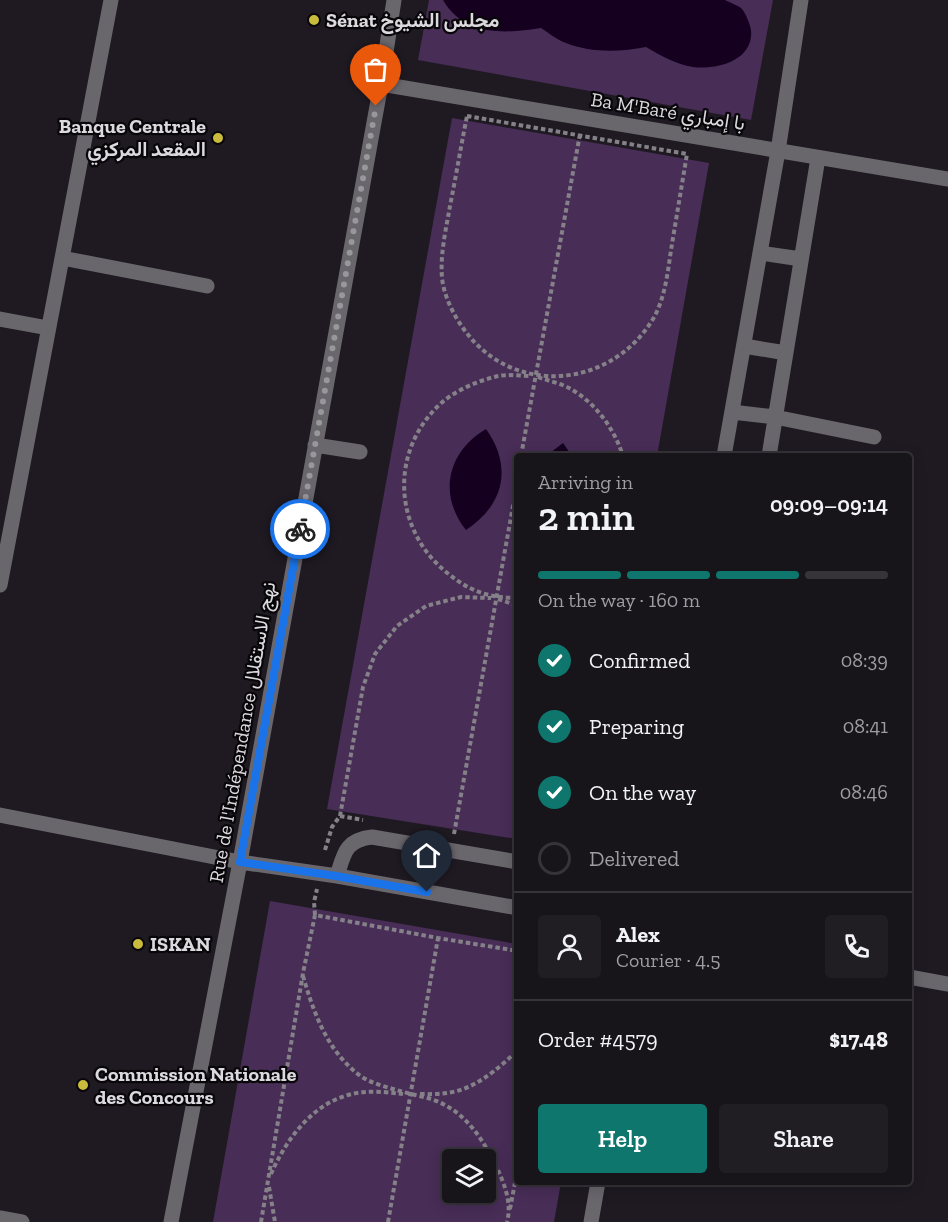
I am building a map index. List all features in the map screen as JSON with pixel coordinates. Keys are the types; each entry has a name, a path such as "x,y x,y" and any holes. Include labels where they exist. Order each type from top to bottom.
{"street":[{"path":"0,585 111,0"},
{"name":"Rue de l'Indépendance نهج الاستقلال","path":"171,1222 240,862 381,84 394,0"},
{"path":"725,453 778,151 801,0"},
{"name":"Ba M'Baré با إمباري","path":"381,84 948,179"},
{"path":"769,453 818,158"},
{"path":"760,253 801,259"},
{"path":"62,258 207,286"},
{"path":"0,319 48,328"},
{"path":"744,346 786,353"},
{"path":"732,412 775,417 874,437"},
{"path":"315,445 360,452"},
{"path":"0,497 16,500"},
{"path":"0,815 240,862 336,876 514,907"},
{"path":"336,876 345,851 353,842 372,837 514,860"},
{"path":"912,978 948,984"},
{"path":"591,1222 597,1185"},
{"path":"0,1218 22,1222"}],"path":[{"path":"467,116 443,243 442,279 452,313 473,343 502,364 569,388 598,410 618,439 621,453"},
{"path":"522,453 583,119"},
{"path":"514,605 463,586 435,564 414,536 404,502 405,467 417,434 438,406 467,386 501,376 571,376 604,365 633,345 654,318 665,285 687,154"},
{"path":"454,834 514,500"},
{"path":"340,816 363,687 375,654 397,626 426,606 461,597 514,598"},
{"path":"261,1222 315,915 514,950"},
{"path":"388,1222 438,938"},
{"path":"303,973 319,1023 331,1046 347,1064 363,1078 447,1106 464,1117 477,1132 507,1191 508,1221"},
{"path":"275,1222 268,1181 279,1156 297,1130 313,1114 350,1094 374,1092 440,1095 461,1091 478,1083 501,1066 514,1052"},
{"path":"508,1221 515,1185"}],"shaded area":[{"path":"429,0 773,0 751,120 418,60"},
{"path":"443,0 725,0 742,9 751,30 750,40 741,56 732,61 713,67 693,67 669,59 646,47 606,51 585,49 559,40 541,28 513,31 486,30 462,20"},
{"path":"452,118 709,163 658,453 514,453 514,839 327,809"},
{"path":"486,429 500,457 502,471 500,484 489,509 466,530 457,517 452,503 451,475 462,450"},
{"path":"563,443 570,453 550,453"},
{"path":"270,901 514,943 514,1185 560,1185 554,1222 213,1222"}],"way so far":[{"path":"300,529 376,106"}],"place":[{"name":"Sénat مجلس الشيوخ","path":"314,20"},
{"name":"Banque Centrale المقعد المركزي","path":"218,138"},
{"name":"ISKAN","path":"138,944"},
{"name":"Commission Nationale des Concours","path":"83,1085"}],"route":[{"path":"300,529 240,862 427,892"}]}
